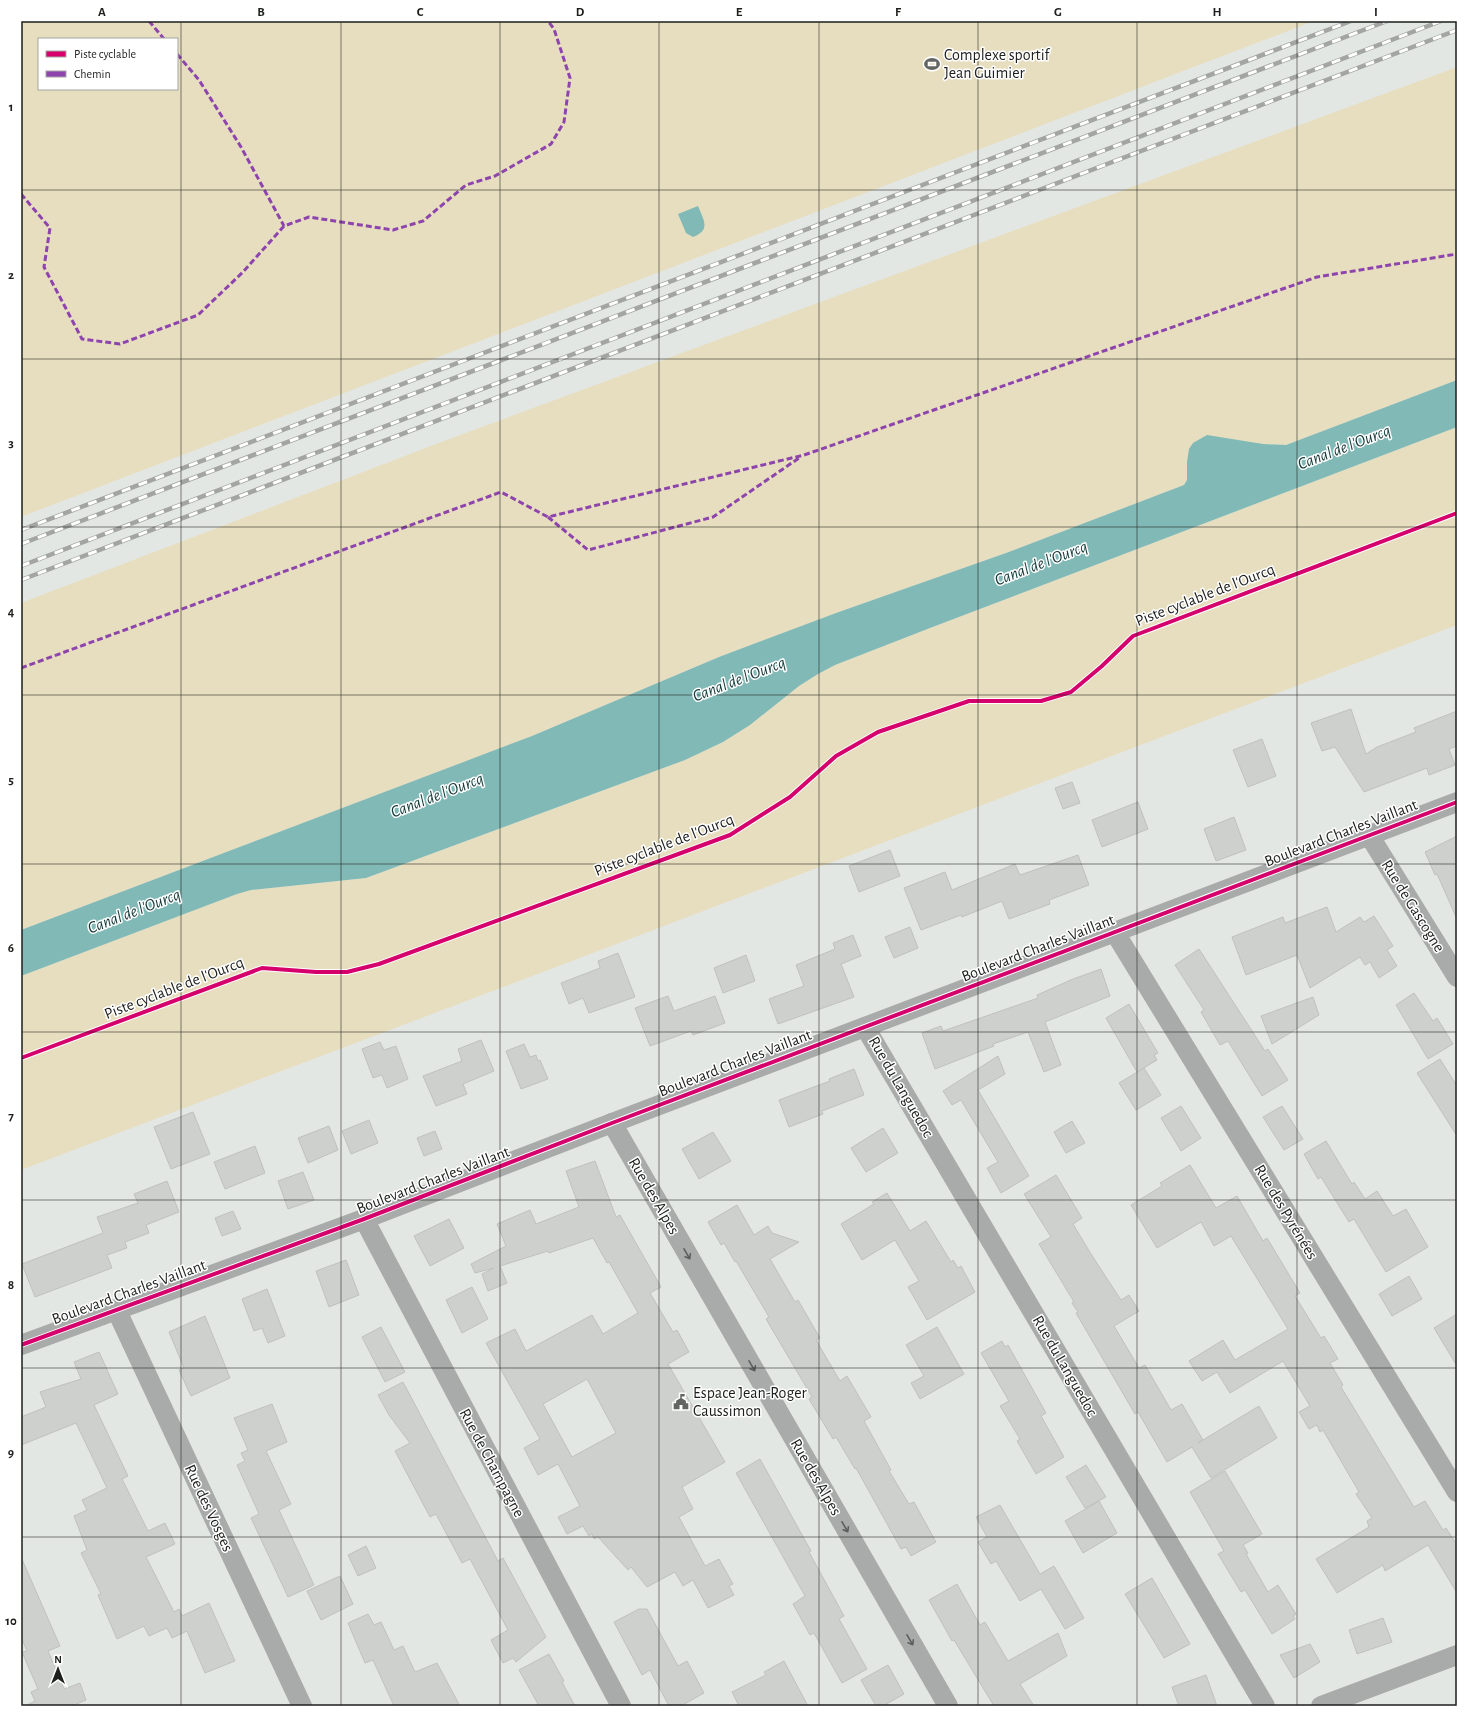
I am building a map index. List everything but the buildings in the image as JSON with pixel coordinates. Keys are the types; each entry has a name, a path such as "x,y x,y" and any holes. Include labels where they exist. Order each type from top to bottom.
{"street":[{"name":"Boulevard Charles Vaillant","path":"21,1345 116,1309 364,1220 612,1123 1114,931 1457,802"},
{"name":"Rue de Gascogne","path":"1369,836 1457,977"},
{"name":"Rue des Pyrénées","path":"1114,931 1457,1492"},
{"name":"Rue du Languedoc","path":"865,1027 1265,1706"},
{"name":"Rue des Alpes","path":"612,1123 948,1706"},
{"name":"Rue de Champagne","path":"364,1220 621,1706"},
{"name":"Rue des Vosges","path":"116,1309 302,1706"},
{"path":"1321,1706 1457,1655"}],"shaded area":[{"path":"21,21 1314,21 21,517"},
{"path":"1457,67 1457,380 1286,445 1263,444 1187,462 1187,480 1184,485 1006,553 836,613 719,657 532,736 21,930 21,603 444,441"},
{"path":"1457,427 1457,625 21,1170 21,976 251,890 366,878 685,760 723,742 750,725 799,686 835,665"}],"water":[{"path":"698,206 704,221 704,228 699,234 693,237 686,233 678,214"},
{"name":"Canal de l'Ourcq","path":"1457,380 1457,427 835,665 799,686 750,725 723,742 685,760 366,878 251,890 21,976 21,930 532,736 719,657 836,613 1006,553 1184,485 1187,480 1189,449 1193,443 1207,435 1263,444 1286,445"}],"railway":[{"path":"21,530 1351,21"},
{"path":"21,544 1387,21"},
{"path":"21,566 1441,21"},
{"path":"21,580 1457,30"}],"marked path":[{"path":"149,21 163,38"},
{"path":"21,194 50,228 44,267 82,339 120,344 198,315 243,272 284,226 309,217 393,230 423,221 466,185 495,176 551,144 564,122 570,78 554,29 548,21"},
{"path":"178,55 199,80 241,147 284,226"},
{"path":"21,668 501,492 548,517 804,455 1317,277 1457,254"},
{"path":"548,517 588,550 713,517 799,458"}],"cycle path":[{"name":"Piste cyclable de l'Ourcq","path":"21,1058 262,968 316,972 347,972 379,964 730,835 790,797 836,756 878,732 969,701 1041,701 1071,692 1102,666 1133,636 1457,513"},
{"path":"21,1345 364,1219 612,1123 1457,802"}],"place":[{"name":"Complexe sportif Jean Guimier","path":"932,64"},
{"name":"Espace Jean-Roger Caussimon","path":"681,1402"}]}
